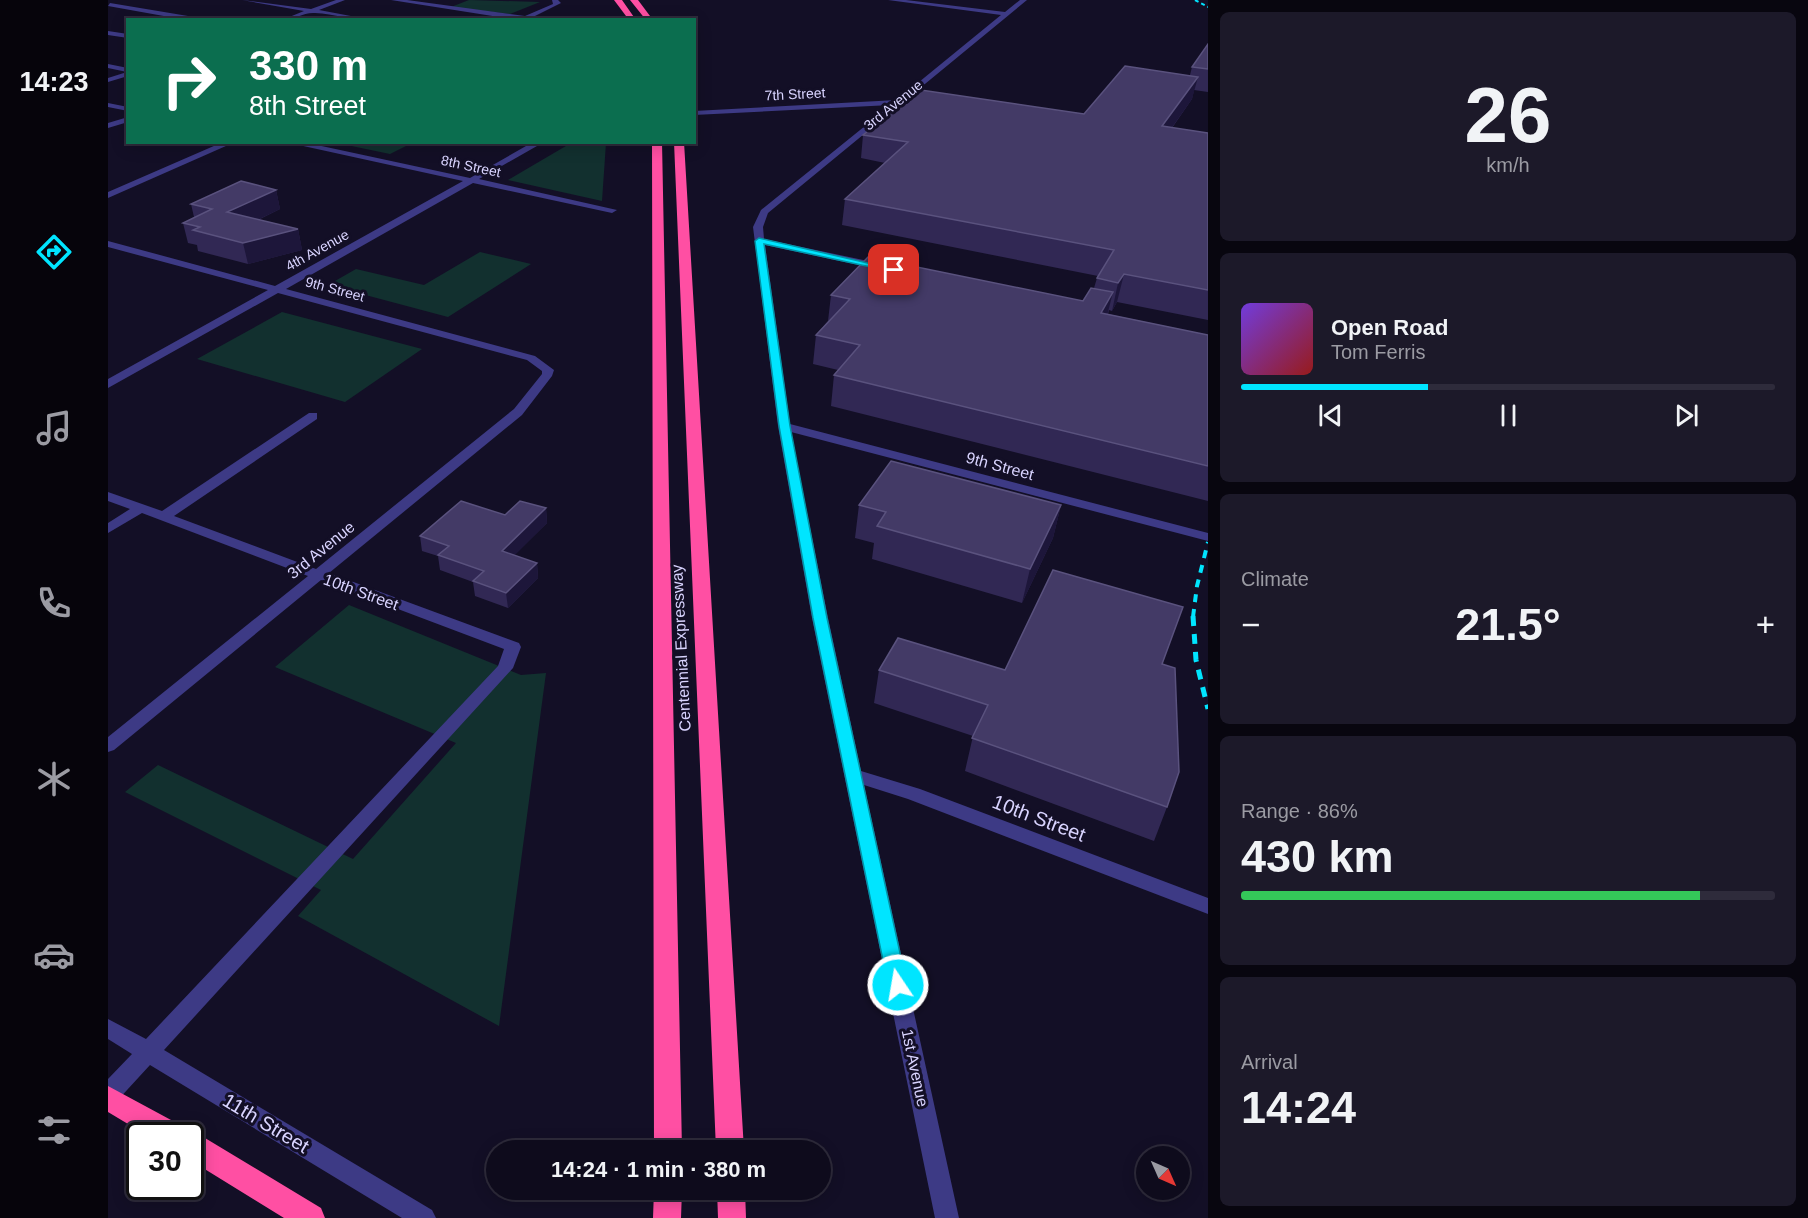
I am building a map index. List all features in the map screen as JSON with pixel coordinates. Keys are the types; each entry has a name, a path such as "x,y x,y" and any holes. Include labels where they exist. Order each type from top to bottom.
{"highway":[{"path":"634,0 655,18"},
{"path":"618,1 631,18"},
{"name":"Centennial Expressway","path":"657,144 668,1140"},
{"name":"Centennial Expressway","path":"679,144 729,1140"},
{"path":"108,1097 150,1122"},
{"path":"204,1153 311,1218"},
{"path":"668,1200 668,1218"},
{"path":"732,1200 732,1218"}],"street":[{"path":"109,5 127,0"},
{"path":"245,0 358,18"},
{"path":"290,18 342,0"},
{"path":"394,0 516,18"},
{"path":"891,0 1006,14"},
{"name":"3rd Avenue","path":"764,212 1023,0"},
{"path":"525,18 555,5 556,1"},
{"path":"109,5 188,18"},
{"path":"108,33 126,36"},
{"path":"108,66 126,71"},
{"path":"108,80 126,73"},
{"name":"7th Street","path":"696,113 897,102"},
{"path":"108,105 126,108"},
{"path":"108,126 126,120"},
{"path":"108,195 226,144"},
{"name":"8th Street","path":"299,144 612,210"},
{"name":"4th Avenue","path":"108,384 536,144"},
{"name":"1st Avenue","path":"764,212 758,227 759,241 784,426 820,618 947,1218"},
{"path":"759,241 897,270"},
{"name":"9th Street","path":"108,244 531,358 542,364 548,370 548,374"},
{"name":"3rd Avenue","path":"108,746 518,412 548,374"},
{"path":"164,516 313,416"},
{"name":"9th Street","path":"784,426 1208,537"},
{"name":"10th Street","path":"108,496 317,576 513,647 505,668 147,1052"},
{"path":"108,530 141,508"},
{"name":"10th Street","path":"853,775 914,794 1208,906"},
{"name":"11th Street","path":"108,1028 424,1218"},
{"path":"108,1097 147,1052"}],"green space":[{"path":"469,0 540,2 510,14 451,7"},
{"path":"342,144 410,144 390,154"},
{"path":"569,144 606,144 602,201 508,180"},
{"path":"480,252 531,264 448,317 328,285 356,269 424,285"},
{"path":"282,312 422,349 345,402 197,359"},
{"path":"349,605 521,675 546,673 499,1026 298,916 321,890 125,792 158,765 353,859 456,743 275,667"}],"building":[{"path":"1208,44 1208,69 1192,67"},
{"path":"1125,66 1198,77 1162,126 1208,133 1208,290 1124,274 1118,283 1097,278 1114,250 845,199 908,142 863,135 921,90 1084,114"},
{"path":"241,181 276,190 227,212 298,229 243,243 193,230 200,227 183,223 212,209 191,204"},
{"path":"868,257 1083,301 1091,288 1113,292 1101,313 1208,335 1208,466 834,375 860,345 816,335 850,299 831,295"},
{"path":"891,461 1061,505 1030,569 877,526 886,512 859,505"},
{"path":"461,501 505,515 520,501 546,508 502,551 537,563 506,593 473,581 484,571 438,555 449,546 420,536"},
{"path":"1053,570 1183,607 1162,664 1175,668 1179,772 1167,807 972,738 988,705 879,670 898,638 1005,670"}],"railway":[{"path":"1195,0 1208,7"},
{"path":"1193,617 1197,586 1208,542"},
{"path":"1193,617 1196,660 1208,709"}],"route":[{"path":"894,270 759,241 784,426 820,618 898,985"}]}
